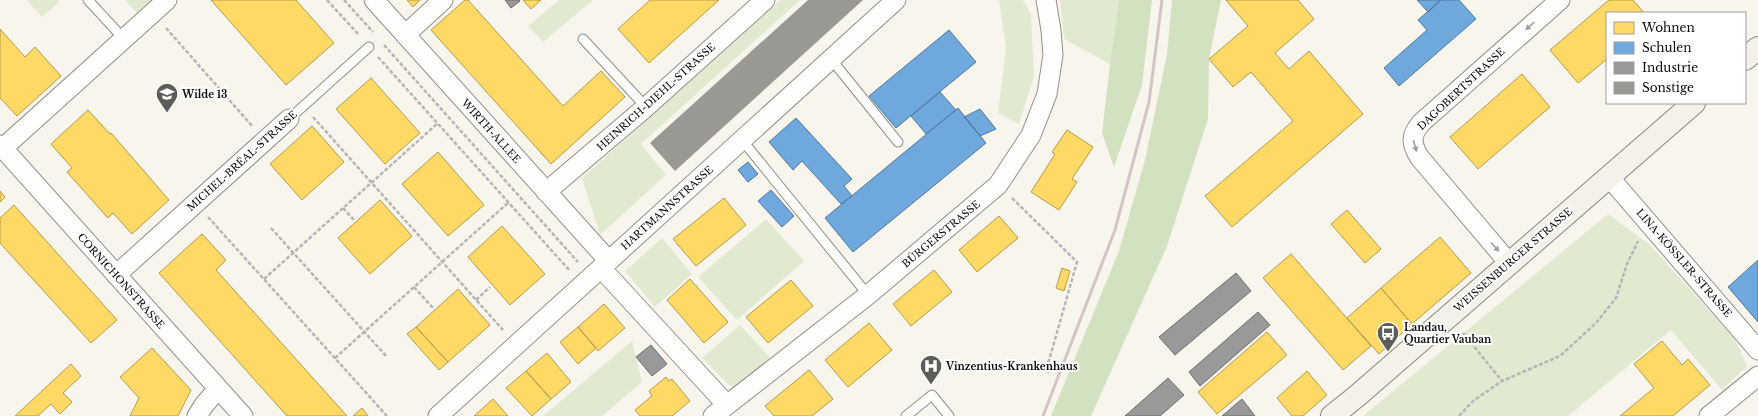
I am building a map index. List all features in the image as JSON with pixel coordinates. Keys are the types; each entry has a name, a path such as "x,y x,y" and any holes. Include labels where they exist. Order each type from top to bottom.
{"street":[{"path":"1,146 167,0"},
{"name":"WIRTH-ALLEE","path":"374,0 546,192 596,273"},
{"path":"405,35 443,0"},
{"name":"HEINRICH-DIEHL-STRASSE","path":"546,192 646,107 765,0"},
{"name":"HARTMANNSTRASSE","path":"438,416 896,0"},
{"name":"BÜRGERSTRASSE","path":"596,273 720,410 868,295 998,186 1031,135 1047,94 1052,55 1051,30 1046,0"},
{"name":"DAGOBERTSTRASSE","path":"1509,263 1420,158 1413,147 1413,136 1421,123 1560,0"},
{"path":"1746,58 1758,48"},
{"name":"WEISSENBURGER STRASSE","path":"1332,416 1357,396 1447,316 1693,104"},
{"name":"MICHEL-BRÉAL-STRASSE","path":"116,275 289,119"},
{"name":"CORNICHONSTRASSE","path":"1,146 242,416"},
{"name":"LINA-KÖSSLER-STRASSE","path":"1609,177 1758,350"},
{"path":"1709,416 1758,376"},
{"path":"197,416 204,405 218,389"}],"lane":[{"path":"88,0 124,39"},
{"path":"583,39 646,107"},
{"name":"MICHEL-BRÉAL-STRASSE","path":"289,119 369,47"},
{"path":"831,59 898,142"},
{"path":"742,140 868,295"},
{"path":"906,416 932,395 949,416"}],"path":[{"path":"327,0 509,202 596,273"},
{"path":"344,0 375,35"},
{"path":"153,13 265,141"},
{"path":"380,41 596,273"},
{"path":"303,106 517,345"},
{"path":"264,279 438,123"},
{"path":"998,186 1077,262 1046,371 1051,372"},
{"path":"335,358 509,202"},
{"path":"196,203 387,416"},
{"path":"343,208 355,222"},
{"path":"1459,416 1474,401 1502,381 1560,356 1596,323 1616,298 1627,264 1647,220"},
{"path":"271,228 387,357"},
{"path":"414,287 433,308"},
{"path":"476,300 490,287"},
{"path":"1447,316 1502,381"}],"green space":[{"path":"27,0 57,0 59,2 42,17"},
{"path":"125,0 152,0 137,13"},
{"path":"559,0 593,0 543,42 528,26"},
{"path":"780,0 800,0 641,144 666,175 600,235 582,178"},
{"path":"999,0 1023,0 1031,14 1034,76 1019,124 998,113 1006,48"},
{"path":"1060,0 1119,0 1110,64 1064,39"},
{"path":"1119,0 1152,0 1142,85 1114,167 1102,133"},
{"path":"1172,0 1221,0 1209,59 1208,119 1167,246 1091,416 1051,416 1119,251 1145,160 1167,54"},
{"path":"1608,214 1649,244 1735,339 1747,366 1722,390 1671,330 1568,416 1363,416"},
{"path":"766,219 804,261 737,320 698,277"},
{"path":"662,238 692,274 655,307 625,271"},
{"path":"740,325 774,362 735,391 702,358"},
{"path":"632,341 642,382 602,416 543,416"}],"building: Wohnen":[{"path":"211,0 296,0 334,43 286,85"},
{"path":"407,0 420,0 413,7"},
{"path":"465,0 468,0 563,106 601,71 625,97 551,164 431,30"},
{"path":"523,0 541,0 531,9"},
{"path":"650,0 719,0 649,63 618,29"},
{"path":"1226,0 1298,0 1314,19 1275,53 1289,69 1309,51 1363,114 1232,227 1205,196 1293,121 1251,72 1233,87 1209,59 1248,26"},
{"path":"1609,0 1633,0 1643,12 1606,12 1606,60 1578,83 1550,50"},
{"path":"0,29 25,57 35,47 61,76 17,116 0,98"},
{"path":"1522,74 1550,107 1478,169 1450,137"},
{"path":"371,78 420,133 385,164 336,109"},
{"path":"88,110 110,134 111,133 169,200 132,234 113,213 108,218 67,172 72,168 51,144"},
{"path":"312,126 344,162 302,200 270,164"},
{"path":"1067,130 1093,147 1072,179 1077,182 1059,210 1031,192 1055,154 1052,152"},
{"path":"438,152 484,205 448,236 402,184"},
{"path":"0,191 5,197 0,202"},
{"path":"724,198 746,225 696,266 673,239"},
{"path":"380,200 412,236 370,274 338,238"},
{"path":"14,205 117,320 91,343 0,243 0,218"},
{"path":"1347,210 1381,249 1365,263 1331,224"},
{"path":"999,216 1018,238 977,272 959,250"},
{"path":"502,226 545,274 510,305 468,257"},
{"path":"202,234 226,260 216,270 347,416 287,416 159,273"},
{"path":"1440,237 1471,273 1412,324 1381,288"},
{"path":"1291,254 1371,346 1343,370 1263,278"},
{"path":"1062,268 1070,271 1064,291 1056,288"},
{"path":"934,270 952,292 911,326 893,304"},
{"path":"690,279 728,322 704,343 667,300"},
{"path":"791,280 813,306 768,343 746,317"},
{"path":"1381,288 1412,324 1379,354 1347,318"},
{"path":"458,289 490,325 448,362 416,327"},
{"path":"604,304 625,328 598,351 578,327"},
{"path":"869,323 892,350 848,387 825,360"},
{"path":"416,327 448,362 439,370 407,334"},
{"path":"578,327 596,348 578,364 560,342"},
{"path":"1267,332 1287,355 1217,414 1198,392"},
{"path":"1662,341 1682,365 1688,359 1710,385 1673,416 1620,416 1654,388 1634,364"},
{"path":"152,348 191,390 178,416 130,416 139,398 120,377"},
{"path":"547,353 571,382 551,399 526,371"},
{"path":"71,364 81,376 63,393 72,402 60,414 51,404 38,416 15,416"},
{"path":"809,370 833,399 812,416 774,416 765,406"},
{"path":"526,371 551,399 532,416 506,388"},
{"path":"1307,371 1327,395 1303,416 1292,416 1277,398"},
{"path":"666,377 669,381 672,379 690,401 672,416 640,416 635,410 652,396 649,391"},
{"path":"493,399 508,416 474,416"},
{"path":"362,408 368,416 353,416"}],"building: Schulen":[{"path":"1417,0 1441,0 1428,12"},
{"path":"1441,0 1459,0 1476,19 1399,86 1384,68 1427,30 1418,20"},
{"path":"949,30 976,62 896,128 869,96"},
{"path":"940,92 956,110 926,134 911,116"},
{"path":"958,108 986,143 853,252 825,218"},
{"path":"980,109 996,129 980,136 964,117"},
{"path":"796,118 852,179 844,186 852,196 841,204 802,161 793,170 769,142"},
{"path":"748,162 758,174 748,182 738,170"},
{"path":"771,190 794,216 782,227 758,201"},
{"path":"1758,260 1758,322 1728,287"}],"building: Industrie":[{"path":"505,0 519,0 520,1 511,8"},
{"path":"1236,273 1251,291 1175,355 1159,337"},
{"path":"1258,312 1270,325 1200,386 1189,372"},
{"path":"651,345 667,364 652,376 636,357"},
{"path":"1168,378 1184,395 1160,416 1125,416"},
{"path":"1242,399 1255,416 1222,416"}],"building: Sonstige":[{"path":"808,0 863,0 675,171 650,143"}],"railway":[{"path":"1043,416 1115,230 1149,102 1162,0"}],"place":[{"name":"Wilde 13","path":"167,114"},
{"name":"Landau, Quartier Vauban","path":"1388,352"},
{"name":"Vinzentius-Krankenhaus","path":"931,386"}]}
